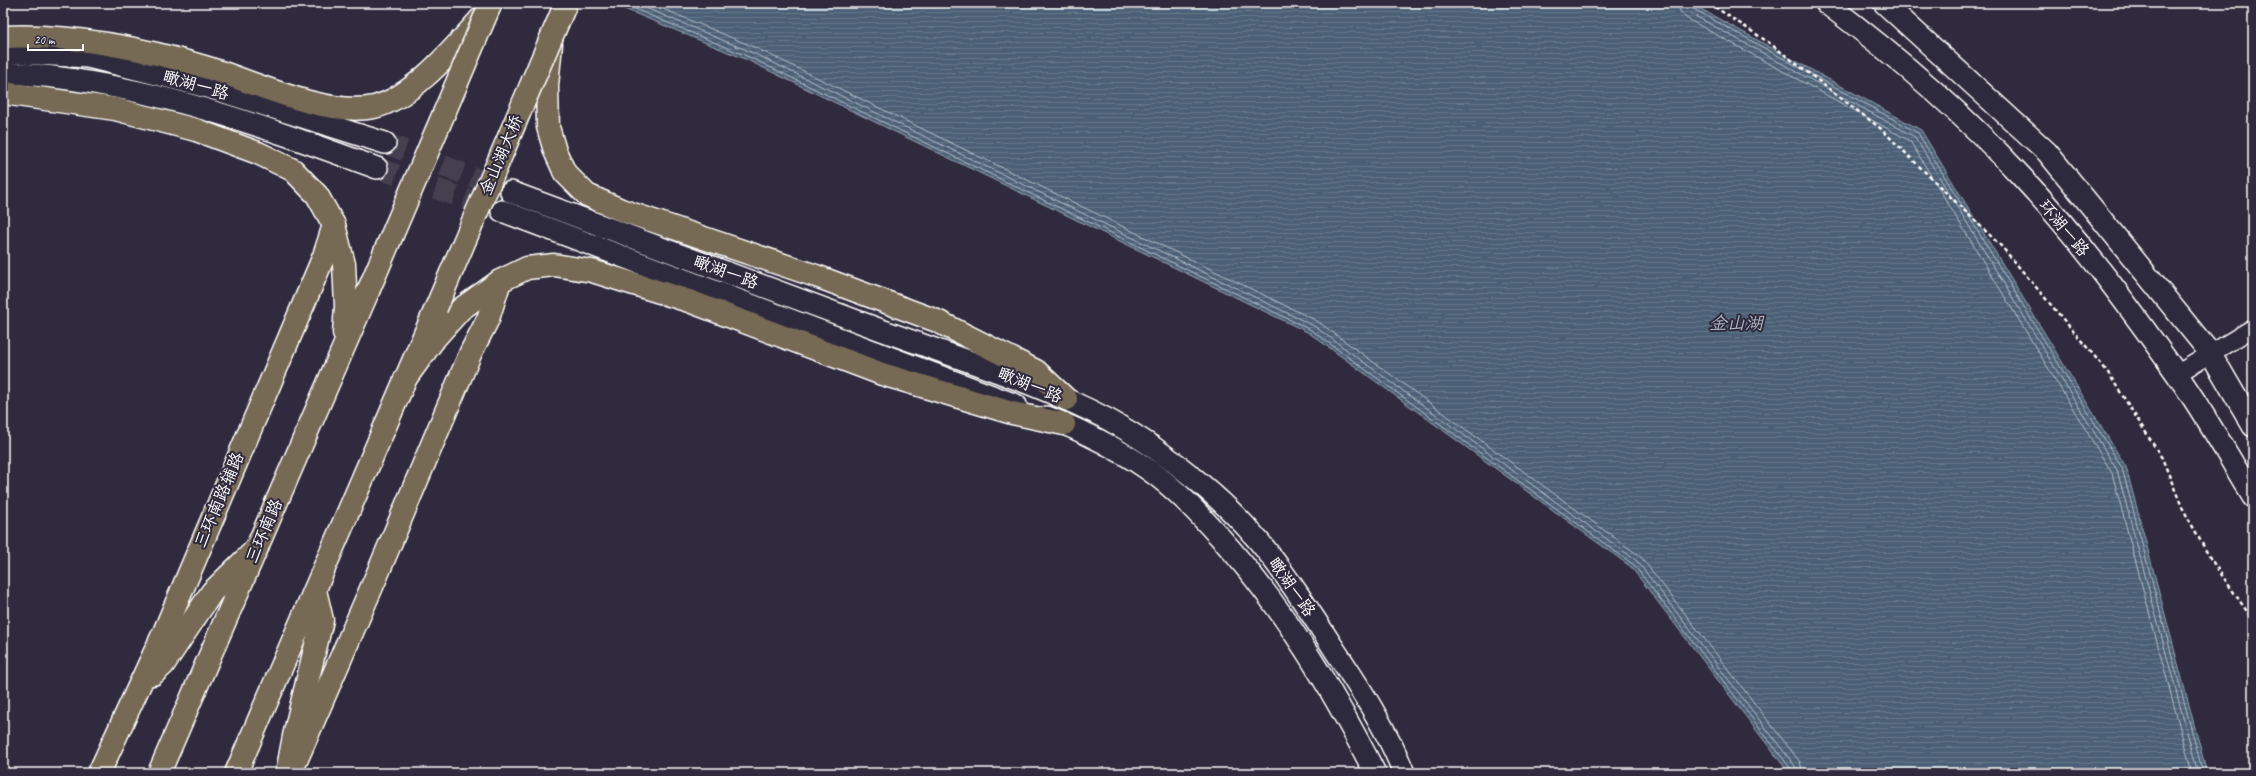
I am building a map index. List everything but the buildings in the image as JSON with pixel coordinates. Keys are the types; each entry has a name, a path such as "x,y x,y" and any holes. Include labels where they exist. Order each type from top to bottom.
{"main road":[{"name":"金山湖大桥","path":"405,379 566,3"},
{"path":"3,37 41,36 109,44 207,68 315,103 347,108 374,107 395,98 436,67 490,7"},
{"name":"三环南路","path":"159,773 490,7"},
{"path":"552,35 546,86 548,128 555,151 565,173 588,195 621,210 816,276 937,320 1036,371 1066,399"},
{"path":"3,93 115,108 196,130 258,153 292,170 317,195 334,224 344,264 346,306 342,350"},
{"name":"三环南路辅路","path":"99,773 165,630 324,256 334,224"},
{"path":"236,773 405,379 435,338 461,309 500,281 528,268 554,265 592,271 689,302 882,374 1012,413 1064,424"},
{"path":"291,773 368,596 470,352 488,319 500,281"},
{"path":"139,687 162,665 212,592 256,548"},
{"path":"287,773 294,736 322,620 315,590"}],"street":[{"name":"环湖一路","path":"1826,3 1870,36 1952,106 2022,176 2101,272 2177,374 2253,496"},
{"name":"环湖一路","path":"1884,3 2046,152 2211,354 2253,426"},
{"name":"瞰湖一路","path":"3,52 88,57 211,88 385,143"},
{"name":"瞰湖一路","path":"3,73 42,75 113,87 202,109 262,126 377,168"},
{"name":"瞰湖一路","path":"510,192 911,341 988,368 1066,399 1111,422 1171,461 1222,503 1269,553 1363,692 1393,745 1404,773"},
{"name":"瞰湖一路","path":"502,211 1064,424 1097,438 1150,471 1194,509 1239,559 1282,613 1342,708 1375,773"},
{"path":"2177,374 2253,328"}],"path":[{"path":"1709,3 1768,42 1880,128 2002,248 2107,372 2162,458 2182,507 2210,558 2253,620"}],"water":[{"name":"金山湖","path":"610,3 1690,3 1921,130 2126,467 2207,773 1789,773 1631,567 1309,333 747,60"}],"tunnel":[{"path":"385,143 511,192"},
{"path":"377,168 497,210"}]}
